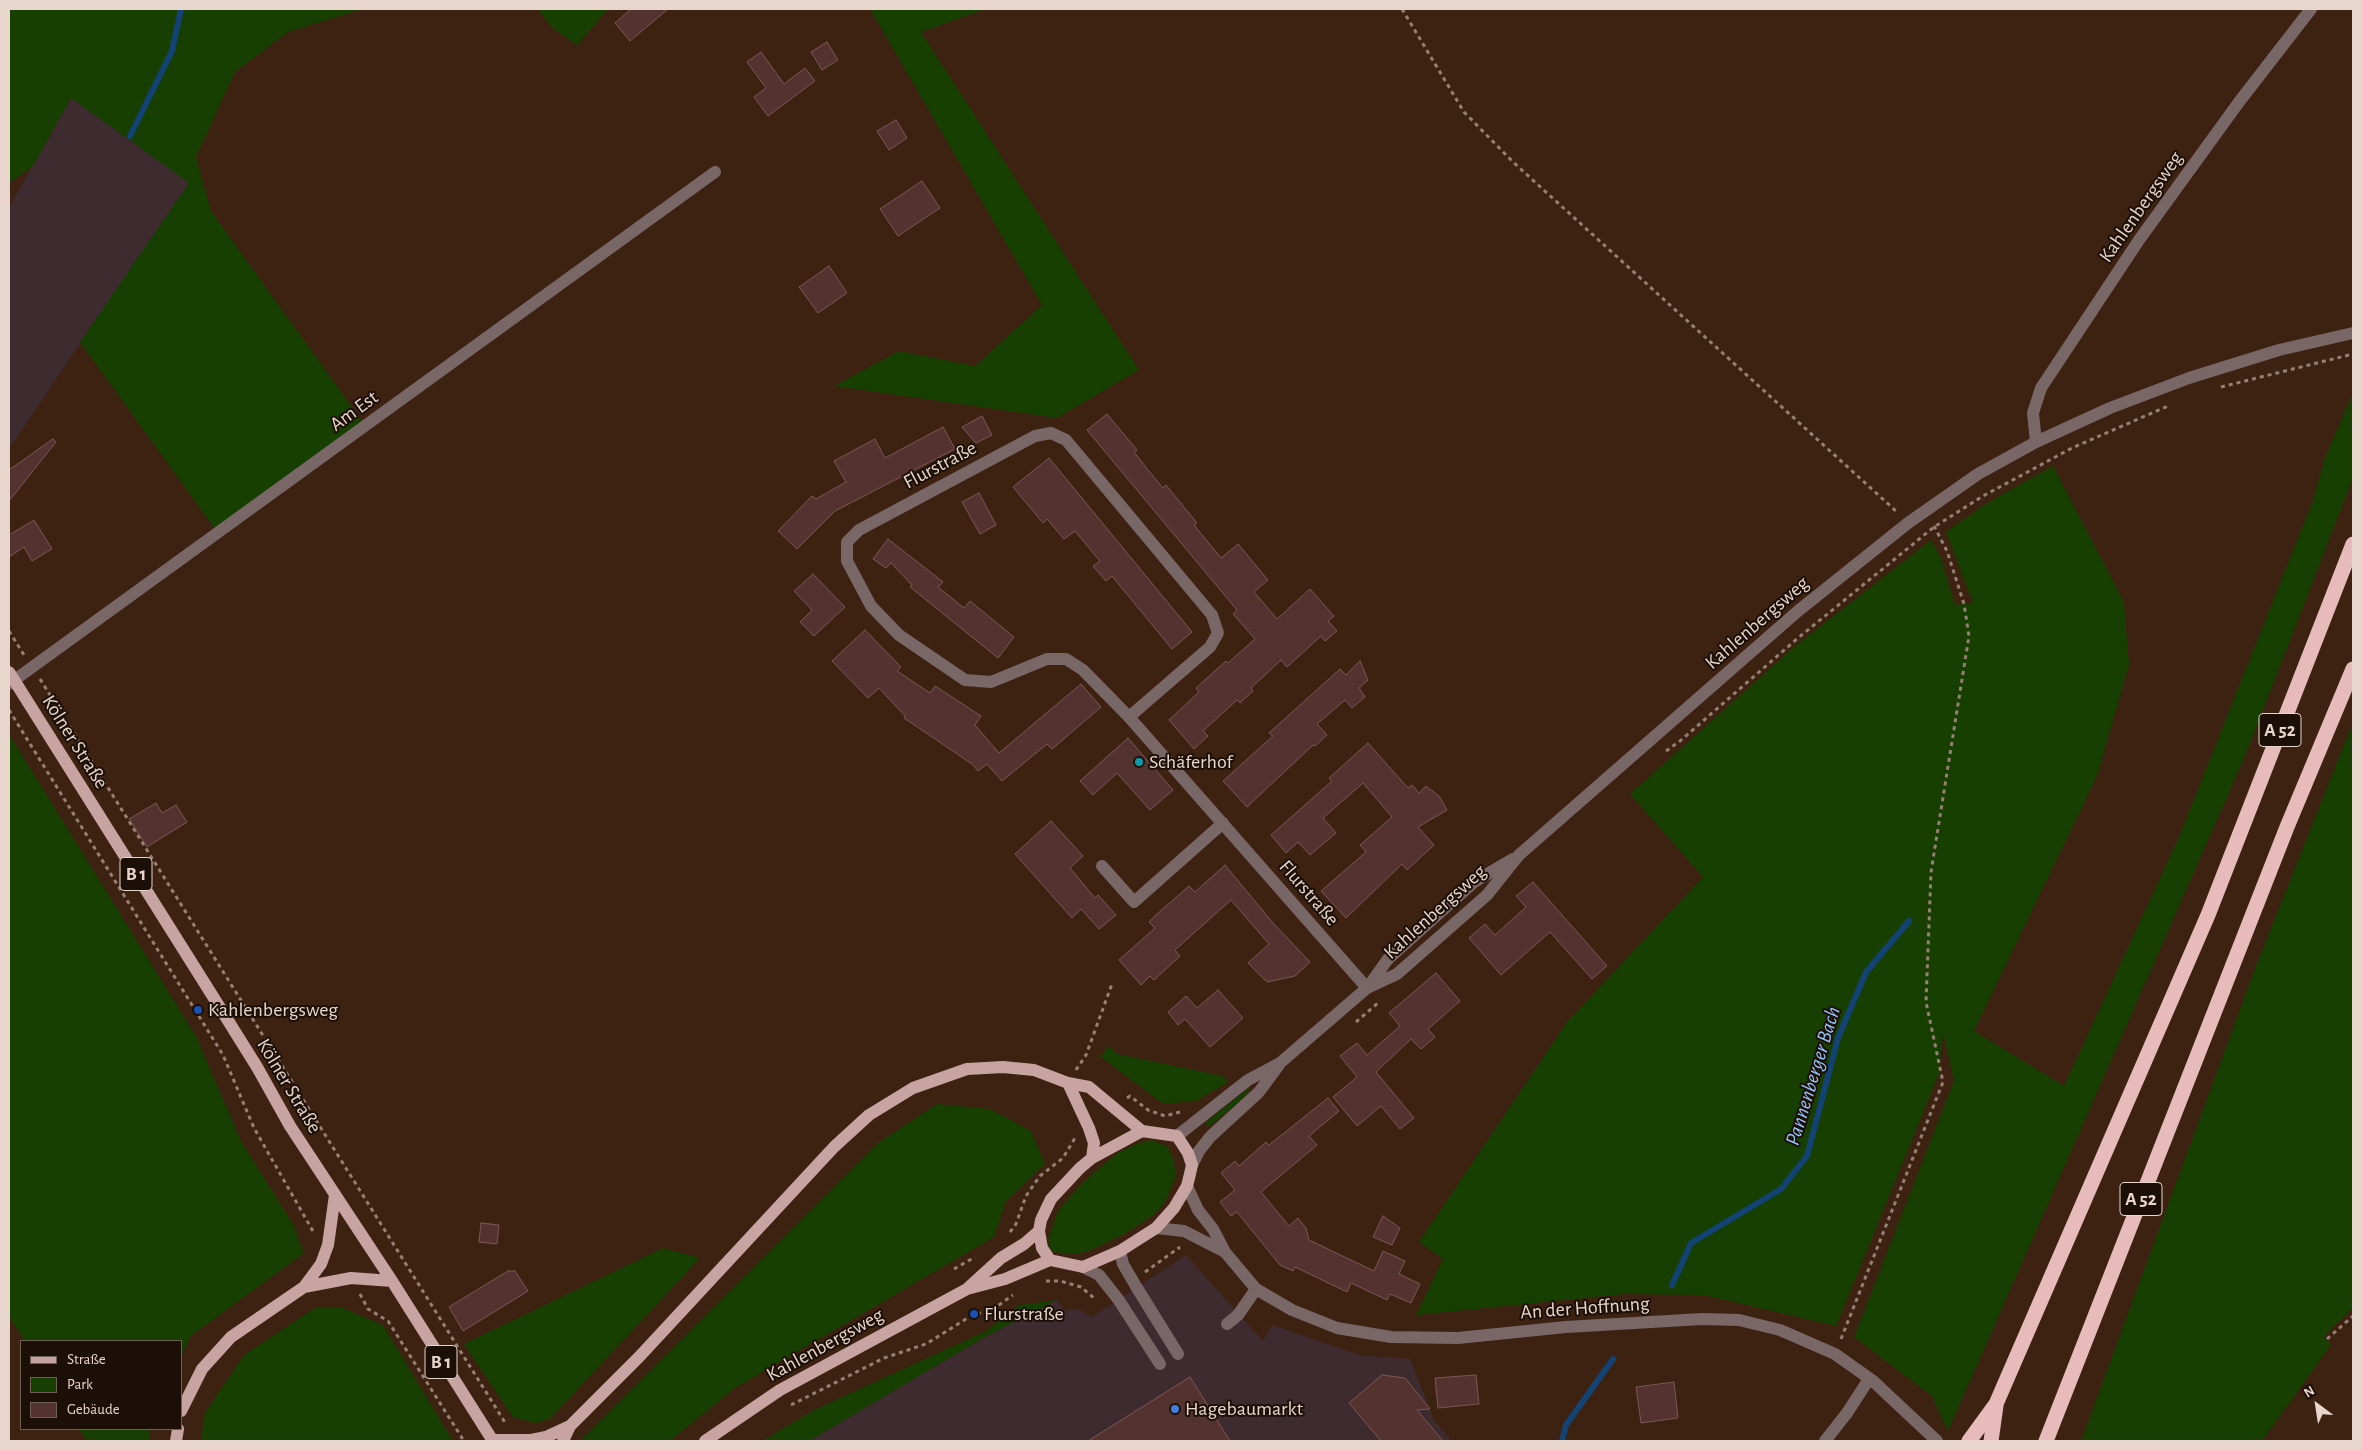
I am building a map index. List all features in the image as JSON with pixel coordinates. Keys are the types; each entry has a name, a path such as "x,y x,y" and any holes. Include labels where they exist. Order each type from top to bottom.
{"highway":[{"name":"A 52","path":"1991,1441 1996,1404 2208,915 2353,544"},
{"name":"A 52","path":"2046,1441 2287,827 2353,669"},
{"path":"1969,1440 1996,1404"}],"main road":[{"name":"Kölner Straße","path":"11,679 257,1067 290,1126 493,1441"},
{"path":"563,1441 570,1426 639,1357 834,1147 869,1115 913,1088 967,1069 1003,1067 1034,1070 1068,1083 1089,1087 1142,1131 1177,1136 1188,1153 1192,1165"},
{"path":"1068,1083 1094,1143 1092,1158"},
{"path":"1083,1266 1050,1260 1042,1248 1039,1231 1041,1220 1051,1199 1080,1168 1092,1158 1142,1131"},
{"name":"Kahlenbergsweg","path":"1083,1266 1120,1252 1156,1228 1174,1208 1187,1186 1192,1165"},
{"path":"182,1409 202,1368 230,1337 304,1286 321,1264 328,1245 335,1195"},
{"name":"Kahlenbergsweg","path":"705,1441 780,1390 967,1288 1001,1258 1024,1244 1039,1231"},
{"name":"Kahlenbergsweg","path":"967,1288 1005,1279 1050,1260"},
{"path":"304,1286 351,1278 392,1282"},
{"path":"493,1441 546,1437 570,1426"}],"street":[{"name":"Kahlenbergsweg","path":"2036,442 2033,413 2041,388 2139,240 2239,102 2311,9"},
{"name":"Am Est","path":"11,679 32,668 715,172"},
{"name":"Kahlenbergsweg","path":"1177,1136 1248,1080 1280,1063 1368,988 1397,974 1480,902 1519,855 1798,611 1908,523 1978,474 2036,442 2110,408 2189,378 2279,350 2353,333"},
{"name":"Flurstraße","path":"1129,717 1210,647 1218,633 1212,615 1066,440 1051,433 1035,436 859,530 847,542 847,561 871,606 899,635 964,680 991,682 1047,658 1066,659 1083,670 1129,717 1368,988"},
{"path":"1102,866 1134,902 1223,823"},
{"name":"Kahlenbergsweg","path":"1368,988 1388,959 1474,882 1519,855"},
{"name":"Kahlenbergsweg","path":"1192,1165 1199,1151 1210,1137 1260,1092 1280,1063"},
{"name":"An der Hoffnung","path":"1187,1186 1198,1210 1213,1229 1225,1252 1256,1289 1292,1310 1337,1328 1391,1337 1458,1338 1566,1327 1702,1319 1739,1320 1780,1330 1835,1354 1869,1378 1937,1441"},
{"name":"An der Hoffnung","path":"1156,1228 1184,1231 1225,1252"},
{"path":"1120,1252 1123,1264 1178,1354"},
{"path":"1083,1266 1100,1275 1118,1299 1160,1364"},
{"path":"1227,1324 1238,1315 1256,1289"},
{"path":"1825,1441 1847,1413 1869,1378"}],"path":[{"path":"1402,9 1464,112 1513,162 1908,523"},
{"path":"2212,390 2353,354"},
{"path":"1658,756 1680,741 1798,638 1934,528 1983,496 2072,448 2176,402"},
{"path":"1835,1354 1944,1082 1926,1002 1930,872 1969,636 1964,604 1946,551 1926,511"},
{"path":"9,631 516,1440"},
{"path":"9,710 223,1055 254,1128 311,1230 328,1245"},
{"path":"1068,1083 1086,1055 1112,984"},
{"path":"1350,1027 1386,996"},
{"path":"351,1278 368,1309 388,1322 462,1441"},
{"path":"789,1406 884,1358 926,1344 974,1314 988,1312 1020,1290"},
{"path":"2327,1339 2353,1316"}],"shaded area":[{"path":"92,50 189,183 9,449 9,207 71,98"},
{"path":"1186,1255 1263,1341 1272,1325 1359,1355 1410,1359 1434,1420 1452,1441 809,1441 985,1337 1057,1300 1065,1311 1076,1308 1092,1317"}],"green space":[{"path":"9,9 363,9 288,32 235,72 196,157 211,211 362,421 215,529 80,342 189,183 71,98 33,166 9,183"},
{"path":"538,9 608,9 577,45 551,27"},
{"path":"870,9 986,9 921,32 1139,370 1057,418 834,386 899,351 975,366 1042,305"},
{"path":"2353,393 2353,478 2246,754 1948,1431 1932,1396 1854,1337 1954,1081 1943,1033 1939,1074 1836,1326 1704,1295 1625,1294 1416,1315 1443,1259 1419,1242 1567,1022 1703,877 1630,794 1794,647 1931,540 1941,558 1955,605 1973,603 1946,532 1987,503 2053,466 2124,602 2129,665 2097,776 1974,1031 2064,1086 2178,839 2312,503 2325,458"},
{"path":"2353,722 2353,1308 2324,1336 2331,1345 2262,1441 2081,1441 2256,966"},
{"path":"9,734 197,1038 241,1141 293,1224 304,1253 191,1336 182,1354 182,1340 24,1340 9,1316"},
{"path":"1109,1046 1117,1054 1223,1076 1228,1082 1196,1101 1163,1104 1100,1056"},
{"path":"1248,1088 1250,1090 1242,1099 1209,1127 1205,1123"},
{"path":"937,1104 990,1109 1031,1131 1045,1164 1006,1201 994,1237 735,1388 670,1441 580,1441 878,1143"},
{"path":"1152,1140 1168,1147 1174,1161 1176,1176 1165,1202 1155,1214 1126,1233 1091,1250 1078,1254 1062,1254 1051,1250 1048,1240 1058,1211 1083,1182 1117,1153 1139,1143"},
{"path":"663,1248 700,1258 550,1419 535,1423 513,1417 464,1344"},
{"path":"1057,1300 985,1337 809,1441 762,1441 814,1410 986,1331 1019,1305"},
{"path":"315,1308 343,1308 383,1325 453,1441 201,1441 205,1413 244,1355"},
{"path":"80,1430 149,1430 150,1441 87,1441"}],"building":[{"path":"631,9 668,9 630,41 615,23"},
{"path":"827,42 838,60 822,70 811,52"},
{"path":"761,52 784,84 805,68 815,81 768,116 754,97 766,88 747,62"},
{"path":"896,120 907,138 889,150 877,131"},
{"path":"922,181 940,208 898,236 880,209"},
{"path":"829,266 847,293 818,313 799,287"},
{"path":"1107,414 1137,450 1134,452 1148,470 1163,488 1166,485 1197,523 1194,525 1221,558 1238,544 1268,580 1254,592 1277,619 1310,589 1334,616 1328,621 1337,631 1325,641 1321,636 1287,667 1281,660 1251,688 1253,691 1240,703 1237,700 1203,731 1208,736 1194,749 1169,720 1199,692 1196,688 1226,661 1228,663 1255,639 1233,614 1237,610 1087,430"},
{"path":"982,416 992,435 976,443 962,427"},
{"path":"943,427 955,449 835,511 797,549 778,531 812,496 816,499 846,482 834,461 875,439 885,458"},
{"path":"53,439 56,442 9,501 9,470"},
{"path":"1049,458 1192,632 1172,649 1112,576 1106,581 1093,566 1100,561 1075,531 1064,539 1047,519 1043,523 1013,487"},
{"path":"979,493 996,525 980,534 962,502"},
{"path":"34,520 52,549 32,561 24,547 9,557 9,535"},
{"path":"888,539 943,582 938,587 964,608 970,601 1014,637 998,658 910,587 912,585 891,563 886,568 873,559"},
{"path":"813,574 845,607 814,636 800,622 812,610 794,591"},
{"path":"865,630 901,667 897,671 930,693 935,686 981,716 975,725 999,753 1081,684 1101,707 1052,749 1047,744 1002,781 987,764 978,771 972,764 904,718 905,716 879,688 868,698 832,661"},
{"path":"1360,661 1368,680 1359,688 1365,697 1352,708 1345,700 1317,724 1327,735 1315,746 1313,745 1247,807 1223,781 1273,736 1269,733 1340,669 1346,675"},
{"path":"1128,738 1173,790 1150,810 1117,773 1093,795 1080,781"},
{"path":"1368,743 1408,788 1412,785 1419,793 1426,786 1439,796 1447,810 1418,827 1434,845 1407,870 1402,864 1346,918 1321,891 1366,852 1360,845 1392,817 1363,783 1323,818 1336,833 1310,855 1298,842 1286,853 1271,835 1332,781 1329,778"},
{"path":"156,803 162,813 176,805 187,822 147,847 129,819"},
{"path":"1051,821 1083,856 1070,868 1095,898 1098,895 1116,915 1099,929 1081,909 1072,918 1015,854"},
{"path":"1225,865 1273,923 1310,962 1295,976 1267,982 1248,963 1269,944 1231,900 1175,950 1180,956 1154,980 1150,976 1141,985 1119,960 1155,928 1149,922 1157,914 1189,886 1195,892"},
{"path":"1533,882 1607,966 1592,979 1550,932 1501,975 1469,938 1485,924 1495,935 1526,907 1516,896"},
{"path":"1436,973 1460,1001 1428,1029 1435,1037 1421,1049 1411,1039 1376,1072 1414,1118 1400,1129 1381,1106 1357,1126 1333,1097 1357,1077 1340,1056 1357,1043 1367,1055 1400,1026 1389,1013"},
{"path":"1218,990 1243,1018 1210,1047 1185,1019 1178,1025 1168,1012 1186,996 1197,1008"},
{"path":"1328,1098 1339,1111 1309,1136 1317,1145 1261,1192 1289,1226 1298,1218 1306,1228 1309,1240 1374,1271 1383,1251 1405,1261 1399,1274 1420,1284 1411,1303 1390,1294 1387,1300 1351,1283 1347,1292 1295,1267 1293,1271 1280,1265 1237,1212 1231,1216 1220,1202 1235,1190 1221,1173 1235,1161 1239,1166 1266,1142 1269,1145"},
{"path":"1383,1216 1400,1228 1392,1245 1373,1237"},
{"path":"481,1223 499,1225 497,1244 479,1242"},
{"path":"508,1271 515,1271 528,1291 463,1331 449,1307"},
{"path":"1382,1375 1405,1378 1430,1409 1417,1410 1443,1441 1381,1441 1349,1403"},
{"path":"1476,1375 1479,1404 1438,1408 1435,1378"},
{"name":"Hagebaumarkt","path":"1190,1377 1230,1441 1088,1441"},
{"path":"1674,1382 1678,1418 1641,1423 1636,1387"}],"waterway":[{"path":"130,136 172,51 181,9"},
{"name":"Pannenberger Bach","path":"1672,1285 1691,1243 1781,1189 1807,1156 1838,1038 1866,972 1909,921"},
{"name":"Pannenberger Bach","path":"1562,1441 1566,1425 1613,1359"}],"place":[{"name":"Schäferhof","path":"1139,762"},
{"name":"Kahlenbergsweg","path":"198,1010"},
{"name":"Flurstraße","path":"974,1314"},
{"name":"Hagebaumarkt","path":"1175,1409"}]}
